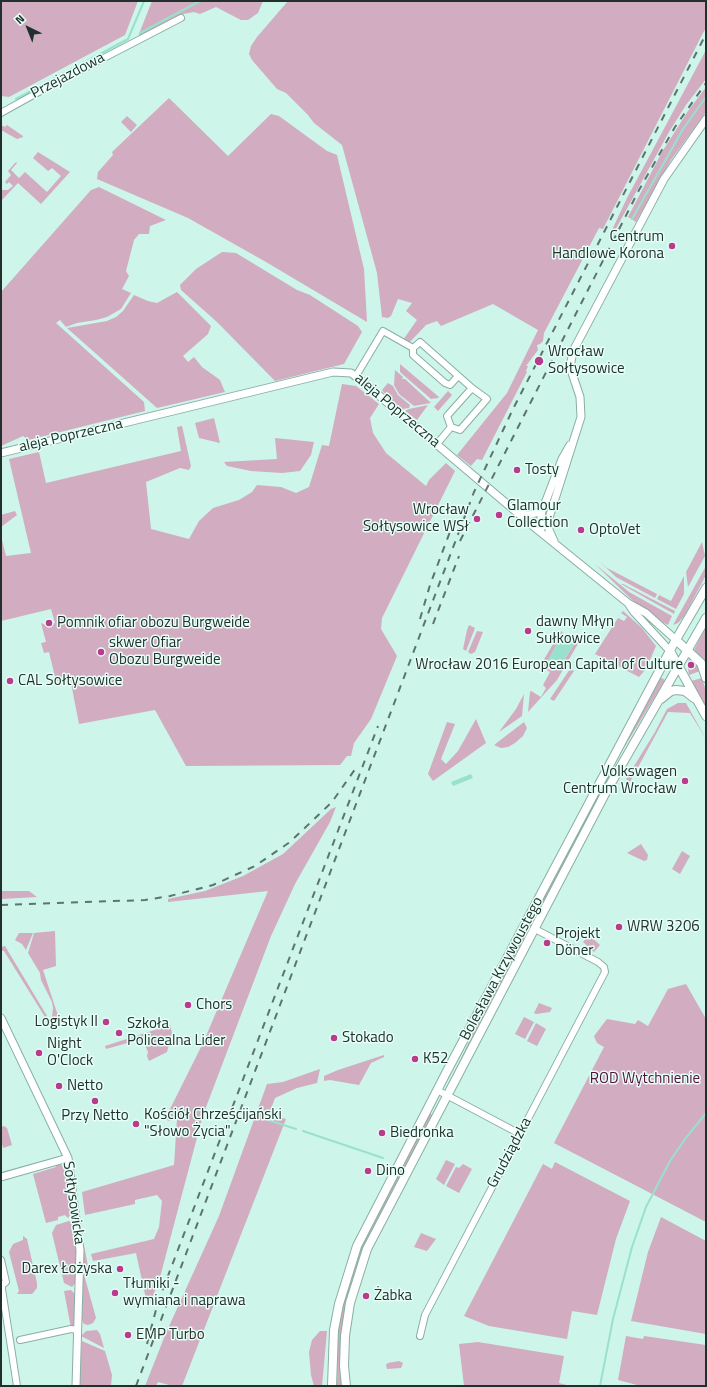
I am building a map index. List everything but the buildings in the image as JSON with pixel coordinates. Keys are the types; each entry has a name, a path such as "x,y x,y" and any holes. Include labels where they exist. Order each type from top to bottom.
{"main road":[{"name":"Bolesława Krzywoustego","path":"332,1386 334,1330 339,1304 357,1246 437,1090 670,651 706,588"},
{"name":"Bolesława Krzywoustego","path":"346,1386 344,1366 345,1336 350,1303 367,1249 606,792 706,618"},
{"path":"676,640 701,663 706,678"},
{"path":"670,651 706,716"},
{"path":"657,702 676,690 685,691 696,699"}],"street":[{"name":"Przejazdowa","path":"1,113 181,18"},
{"path":"539,530 548,521 581,417 582,405 580,396 571,372 571,358 573,351 664,179 706,119"},
{"path":"356,376 383,331 413,348"},
{"path":"451,428 460,430 487,399 472,388 420,342 413,348 413,355 445,383 450,385 458,376"},
{"name":"aleja Poprzeczna","path":"1,453 333,372 346,372 356,376 517,513 628,603 646,613 676,640"},
{"path":"451,428 447,416 472,388"},
{"path":"437,444 451,428"},
{"path":"539,530 542,511 562,459 574,437"},
{"path":"517,513 529,515 542,511"},
{"path":"548,521 551,536 555,543"},
{"name":"aleja Poprzeczna","path":"628,603 634,612 670,651"},
{"name":"Grudziądzka","path":"420,1336 425,1316 605,972 604,967 598,962 535,929"},
{"name":"Sołtysowicka","path":"1,1018 68,1158 80,1250 76,1386"},
{"path":"437,1090 520,1134"},
{"path":"1,1177 68,1158"},
{"path":"1,1260 6,1282 2,1285 2,1289 17,1386"},
{"path":"20,1340 78,1330"}],"green space":[{"path":"1,1 138,1 125,35 9,97 1,96"},
{"path":"152,1 263,1 258,13 248,20 241,20 216,7 200,14 194,12 183,14 139,37"},
{"path":"288,1 706,1 706,28 603,229 599,228 544,333 543,341 537,345 538,350 526,366 528,366 527,372 482,460 477,459 471,466 457,455 507,393 538,330 493,304 441,326 437,321 426,325 409,343 403,340 417,320 406,311 412,303 398,299 391,316 388,318 382,317 377,273 342,145 314,123 286,93 277,89 252,60 249,54 251,46 257,37"},
{"path":"706,50 706,79 686,105 669,132 613,234 611,232 627,198"},
{"path":"706,87 706,112 671,160 636,222 628,217 662,152 688,111"},
{"path":"169,98 228,156 271,114 279,116 327,151 337,155 364,269 367,322 188,218 97,179 98,172 113,155 112,152"},
{"path":"127,116 137,125 131,132 121,122"},
{"path":"1,125 5,127 7,125 23,137 17,139 1,130"},
{"path":"38,152 70,172 41,204 18,183 1,201 1,190 8,190 13,186 9,182 7,184 5,182 11,175 8,171 16,162 17,163 11,170 19,178 25,172 47,192 61,176 52,168 48,171 33,158"},
{"path":"99,187 166,220 150,226 149,234 139,234 134,240 126,271 129,276 122,289 131,293 121,309 107,317 77,323 66,327 60,320 56,323 144,402 145,411 28,440 23,436 1,446 1,292 91,190"},
{"path":"222,252 236,253 297,290 310,295 358,326 362,332 344,364 275,381 217,322 181,290 180,285 196,269"},
{"path":"177,292 211,326 208,334 183,356 188,362 194,357 202,367 220,380 225,392 157,408 67,328 107,321 116,317 123,311 134,295 157,303"},
{"path":"400,364 439,397 431,399 400,372"},
{"path":"395,370 403,377 402,379 405,379 431,403 414,406 399,394 394,385"},
{"path":"388,383 393,386 398,395 410,405 409,408 402,409 386,395 382,390"},
{"path":"342,384 356,386 379,404 370,418 373,433 386,453 426,486 429,480 446,463 455,471 382,618 381,629 397,656 371,719 354,743 351,756 347,756 340,765 186,766 155,710 79,724 70,678 56,681 49,652 44,653 41,643 46,642 41,623 46,625 55,623 51,609 1,621 1,536 6,556 31,553 9,459 39,452 46,483 181,451 177,427 182,426 191,466 189,470 180,468 146,482 151,529 189,539 199,521 213,508 239,500 252,492 257,485 281,487 296,493 309,487 322,445 329,446"},
{"path":"448,391 452,395 438,411 434,407"},
{"path":"428,405 417,420 405,411 409,409"},
{"path":"214,418 220,443 199,438 195,423"},
{"path":"275,438 314,442 311,455 300,471 282,473 251,471 227,466 224,462 277,459"},
{"path":"15,511 17,515 1,527 1,515"},
{"path":"702,542 705,556 688,587 686,572"},
{"path":"599,561 607,568 657,594 655,598 616,577"},
{"path":"595,564 629,592 672,616 668,625 658,620 630,598"},
{"path":"706,566 706,575 685,615 678,623 673,625"},
{"path":"684,576 684,594 676,609 657,599 659,595 671,601"},
{"path":"621,584 675,611 674,614"},
{"path":"623,611 642,628 656,646 646,669 639,677 595,654 618,618 624,621 627,617 621,613"},
{"path":"469,625 475,628 466,651 463,649"},
{"path":"706,627 706,668 702,658 694,650"},
{"path":"477,631 483,632 475,652 471,654 468,652"},
{"path":"561,631 563,633 547,662 558,670 576,641 579,642 557,680 528,712 530,692 531,691 541,697 546,688 543,685 550,672 543,668 543,661"},
{"path":"690,658 695,662 700,671 689,675 687,663"},
{"path":"570,669 574,671 554,701 550,699"},
{"path":"660,677 665,680 625,746 625,744"},
{"path":"702,678 706,691 706,709 691,681"},
{"path":"524,694 522,716 499,732 516,709"},
{"path":"678,703 686,703 706,739 690,713 668,712 630,782 626,779 655,732 667,709"},
{"path":"476,719 486,743 433,781 428,774 447,722 455,724 441,759 446,764 458,751"},
{"path":"524,722 527,728 523,736 515,743 508,747 501,748 494,745"},
{"path":"614,765 603,791 447,1087 486,1007"},
{"path":"336,807 330,822 295,884 271,936 203,1115 159,1281 148,1308 136,1253 93,1261 91,1254 154,1239 159,1227 162,1201 157,1195 135,1200 135,1204 85,1215 82,1192 174,1165 177,1119 169,1121 165,1119 203,1043 268,891 168,902 168,899 205,891 243,876 283,854 331,809"},
{"path":"641,844 648,855 647,860 644,861 627,853"},
{"path":"682,851 690,856 680,874 672,869"},
{"path":"1,891 29,891 37,897 1,899"},
{"path":"55,931 56,966 43,970 59,1019 52,1017 52,1002 41,980 40,973 28,953 34,933"},
{"path":"19,933 33,933 26,950 22,944 15,940"},
{"path":"589,935 600,945 594,952 583,942"},
{"path":"5,946 47,1016 45,1017 4,951 1,951 1,947"},
{"name":"ROD Wytchnienie","path":"686,984 706,1019 706,1222 554,1143 604,1047 597,1043 594,1036 607,1019 635,1024 638,1020 648,1026 668,989"},
{"path":"539,1003 552,1008 550,1012 534,1013"},
{"path":"524,1017 534,1022 525,1039 515,1034"},
{"path":"536,1023 546,1029 537,1046 527,1041"},
{"path":"170,1025 172,1033 167,1052 149,1061 147,1056 148,1052 144,1043 138,1040 106,1049 105,1046"},
{"path":"384,1055 384,1057 371,1063 359,1085 330,1080 324,1081 324,1076"},
{"path":"320,1069 317,1083 297,1088 275,1098 269,1114 286,1119 182,1386 173,1386 158,1382 156,1386 145,1386 166,1333 219,1216 267,1084 283,1082"},
{"path":"429,1113 433,1115 361,1257 355,1273 351,1286 342,1386 337,1386 338,1335 341,1310 355,1261 370,1228"},
{"path":"4,1126 7,1128 12,1145 3,1148 1,1140 1,1127"},
{"path":"446,1160 455,1164 444,1185 436,1179"},
{"path":"555,1162 630,1201 616,1239 597,1315 572,1311 567,1339 489,1326 464,1316 543,1164 552,1169"},
{"path":"56,1164 62,1165 66,1171 73,1211 68,1218 65,1215 58,1217 58,1220 46,1223 33,1174 56,1167"},
{"path":"463,1164 472,1169 459,1193 446,1186 456,1167 459,1168"},
{"path":"661,1217 706,1241 706,1334 631,1321 648,1252"},
{"path":"69,1221 74,1224 77,1253 77,1281 72,1287 64,1283 52,1233 56,1225"},
{"path":"421,1233 436,1239 427,1251 414,1247"},
{"path":"23,1236 27,1239 37,1283 37,1288 32,1294 17,1294 19,1291 9,1252 13,1244 23,1240"},
{"path":"84,1246 89,1271 85,1275 85,1278 96,1318 93,1323 88,1325 84,1324 82,1320"},
{"path":"71,1290 76,1295 75,1324 71,1328 64,1291"},
{"path":"97,1330 100,1334 104,1348 81,1336 86,1331"},
{"path":"320,1331 327,1331 322,1386 314,1386 311,1375 309,1352 312,1340"},
{"path":"626,1336 643,1339 644,1336 706,1345 706,1386 641,1386 618,1380"},
{"path":"82,1341 105,1351 112,1375 111,1386 79,1386"},
{"path":"478,1342 564,1356 559,1383 570,1386 464,1386 459,1344"},
{"path":"399,1361 403,1363 401,1368 387,1369 386,1365 388,1363"}],"shaded area":[{"path":"563,633 576,641 558,670 547,665 547,662"},
{"path":"471,774 473,778 453,786 451,782"}],"waterway":[{"path":"16,99 128,39 144,1"},
{"path":"140,33 200,1"},
{"path":"632,219 683,129 706,97"},
{"path":"600,1386 613,1319 632,1247 646,1207 670,1161 706,1113"},
{"path":"268,1120 296,1129"},
{"path":"303,1131 383,1158"}],"railway":[{"path":"136,1386 474,492 513,409 706,34"},
{"path":"460,541 639,190 675,127 706,83"},
{"path":"420,619 430,585 457,513"},
{"path":"433,624 459,556"},
{"path":"147,1344 158,1302 378,726"},
{"path":"1,905 145,900 170,896 213,885 255,866 290,842 332,802 358,765"}],"place":[{"name":"Centrum Handlowe Korona","path":"672,246"},
{"name":"Wrocław Sołtysowice","path":"539,361"},
{"name":"Tosty","path":"517,470"},
{"name":"Glamour Collection","path":"499,515"},
{"name":"Wrocław Sołtysowice WSł","path":"477,519"},
{"name":"OptoVet","path":"581,530"},
{"name":"Pomnik ofiar obozu Burgweide","path":"49,623"},
{"name":"dawny Młyn Sułkowice","path":"528,631"},
{"name":"skwer Ofiar Obozu Burgweide","path":"101,652"},
{"name":"Wrocław 2016 European Capital of Culture","path":"691,665"},
{"name":"CAL Sołtysowice","path":"10,681"},
{"name":"Volkswagen Centrum Wrocław","path":"685,781"},
{"name":"WRW 3206","path":"619,927"},
{"name":"Projekt Döner","path":"547,943"},
{"name":"Chors","path":"188,1005"},
{"name":"Logistyk II","path":"106,1022"},
{"name":"Szkoła Policealna Lider","path":"119,1033"},
{"name":"Stokado","path":"334,1038"},
{"name":"Night O'Clock","path":"39,1053"},
{"name":"K52","path":"415,1059"},
{"name":"Netto","path":"59,1086"},
{"name":"Przy Netto","path":"95,1101"},
{"name":"Kościół Chrześcijański \"Słowo Życia\"","path":"136,1124"},
{"name":"Biedronka","path":"382,1133"},
{"name":"Dino","path":"368,1171"},
{"name":"Darex Łożyska","path":"120,1269"},
{"name":"Tłumiki - wymiana i naprawa","path":"115,1293"},
{"name":"Żabka","path":"366,1296"},
{"name":"EMP Turbo","path":"128,1335"}]}
